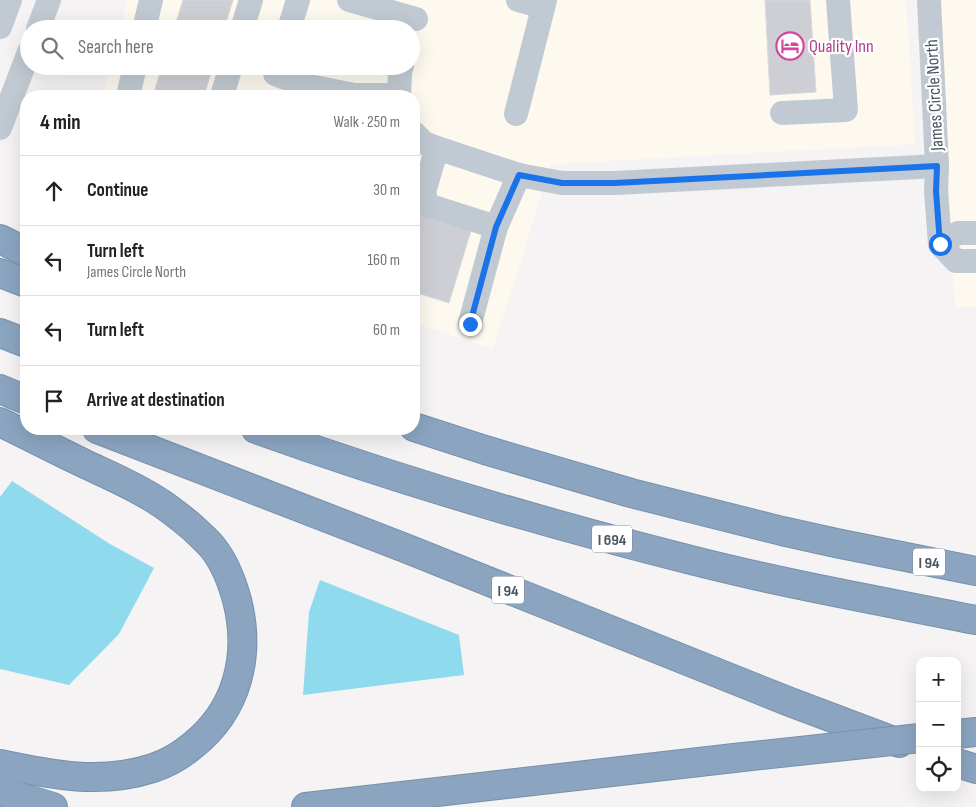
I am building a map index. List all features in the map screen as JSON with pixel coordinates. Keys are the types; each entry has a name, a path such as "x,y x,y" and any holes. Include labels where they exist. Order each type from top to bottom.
{"highway":[{"path":"0,239 20,249"},
{"path":"0,273 20,281"},
{"path":"0,332 20,340"},
{"path":"0,389 20,397"},
{"path":"0,422 20,432"},
{"name":"I 94","path":"420,429 630,493 782,531 976,571"},
{"path":"0,764 52,775 102,778 137,773 170,762 202,739 222,714 231,699 238,680 243,642 242,622 233,587 226,568 214,548 171,510 137,489 27,435"},
{"name":"I 94","path":"112,435 405,548 790,702 916,749"},
{"name":"I 694","path":"274,435 376,470 576,530 730,569 861,598 976,620"},
{"path":"882,553 976,562"},
{"path":"961,734 976,732"},
{"path":"306,807 916,738"},
{"path":"961,764 976,769"},
{"path":"0,791 53,807"}],"street":[{"path":"0,26 10,0"},
{"path":"41,20 49,0"},
{"path":"146,20 151,0"},
{"path":"245,20 251,0"},
{"path":"292,20 298,0"},
{"path":"349,0 416,18"},
{"path":"516,114 544,4 518,0"},
{"path":"782,113 846,110 838,0"},
{"name":"James Circle North","path":"420,139 424,143 437,148 519,175 562,183 615,183 937,166 929,0"},
{"path":"0,128 20,75"},
{"path":"129,90 133,75"},
{"path":"224,90 228,75"},
{"path":"276,75 302,90"},
{"path":"399,90 401,75"},
{"path":"420,190 437,148"},
{"path":"937,166 936,191 940,244 956,262 976,261"},
{"path":"470,324 496,227 519,175"},
{"path":"420,194 427,205 496,227"},
{"path":"940,244 958,233 976,233"}],"shaded area":[{"path":"128,0 906,0 915,144 551,164 493,349 420,325 420,90 104,90 108,75 420,75 420,20 122,20"},
{"path":"939,0 976,0 976,307 955,307"}],"water":[{"path":"12,481 110,544 154,568 119,634 69,685 0,669 0,497"},
{"path":"320,580 459,635 464,675 303,695 309,612"}],"building":[{"path":"183,0 233,0 227,20 177,20"},
{"name":"Quality Inn","path":"765,0 810,0 816,92 770,95"},
{"path":"159,75 210,75 206,90 155,90"},
{"path":"420,207 473,224 449,303 420,294"}],"place":[{"name":"Quality Inn","path":"790,46"}],"route":[{"path":"470,324 496,227 519,175 562,183 615,183 937,166 936,191 940,244"}]}
